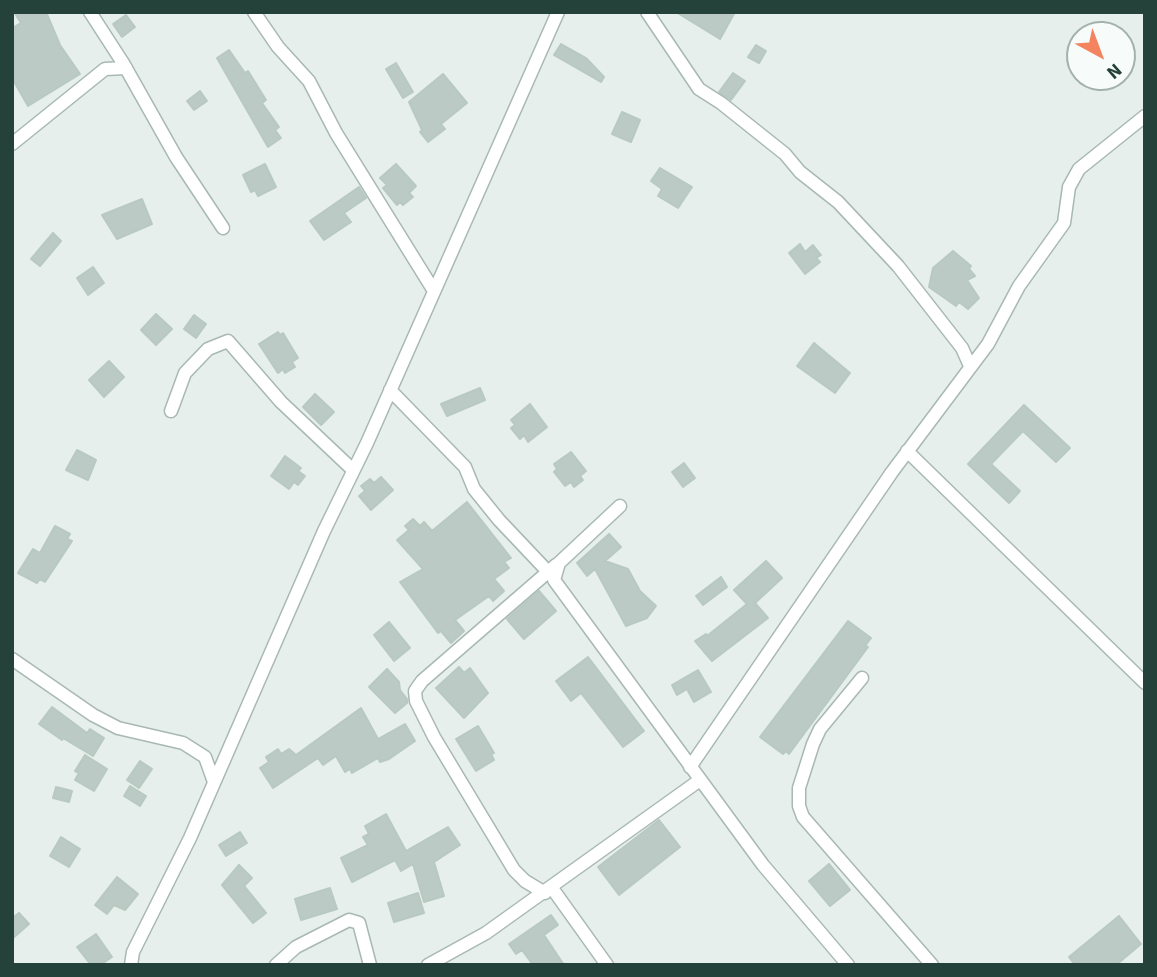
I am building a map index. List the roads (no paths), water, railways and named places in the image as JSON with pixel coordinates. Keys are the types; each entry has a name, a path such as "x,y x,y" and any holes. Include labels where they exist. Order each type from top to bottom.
{"street":[{"path":"90,12 126,68 176,157 223,228"},
{"path":"254,12 278,47 309,81 337,133 435,291"},
{"path":"131,965 133,952 214,782 558,12"},
{"path":"647,12 699,89 776,147 800,172 838,202 917,287 973,362"},
{"path":"12,144 105,69 115,51"},
{"path":"105,69 126,68"},
{"path":"690,767 907,451 999,326 1019,286 1063,223 1069,187 1079,169 1145,116"},
{"path":"171,411 185,373 208,349 228,341 291,412 353,470"},
{"path":"390,390 465,467 474,489 491,510 554,572 690,767 762,864 848,965"},
{"path":"381,411 393,405 407,407"},
{"path":"907,451 1145,682"},
{"path":"607,965 548,890 525,881 514,870 434,737 416,701 415,691 422,681 554,572 620,506"},
{"path":"12,659 93,715 118,728 171,738 205,757 214,782"},
{"path":"862,678 816,737 802,773 799,806 803,817 932,965"},
{"path":"205,757 228,751"},
{"path":"428,965 486,933 700,780"},
{"path":"276,965 296,947 349,920 359,923 370,965"}]}
